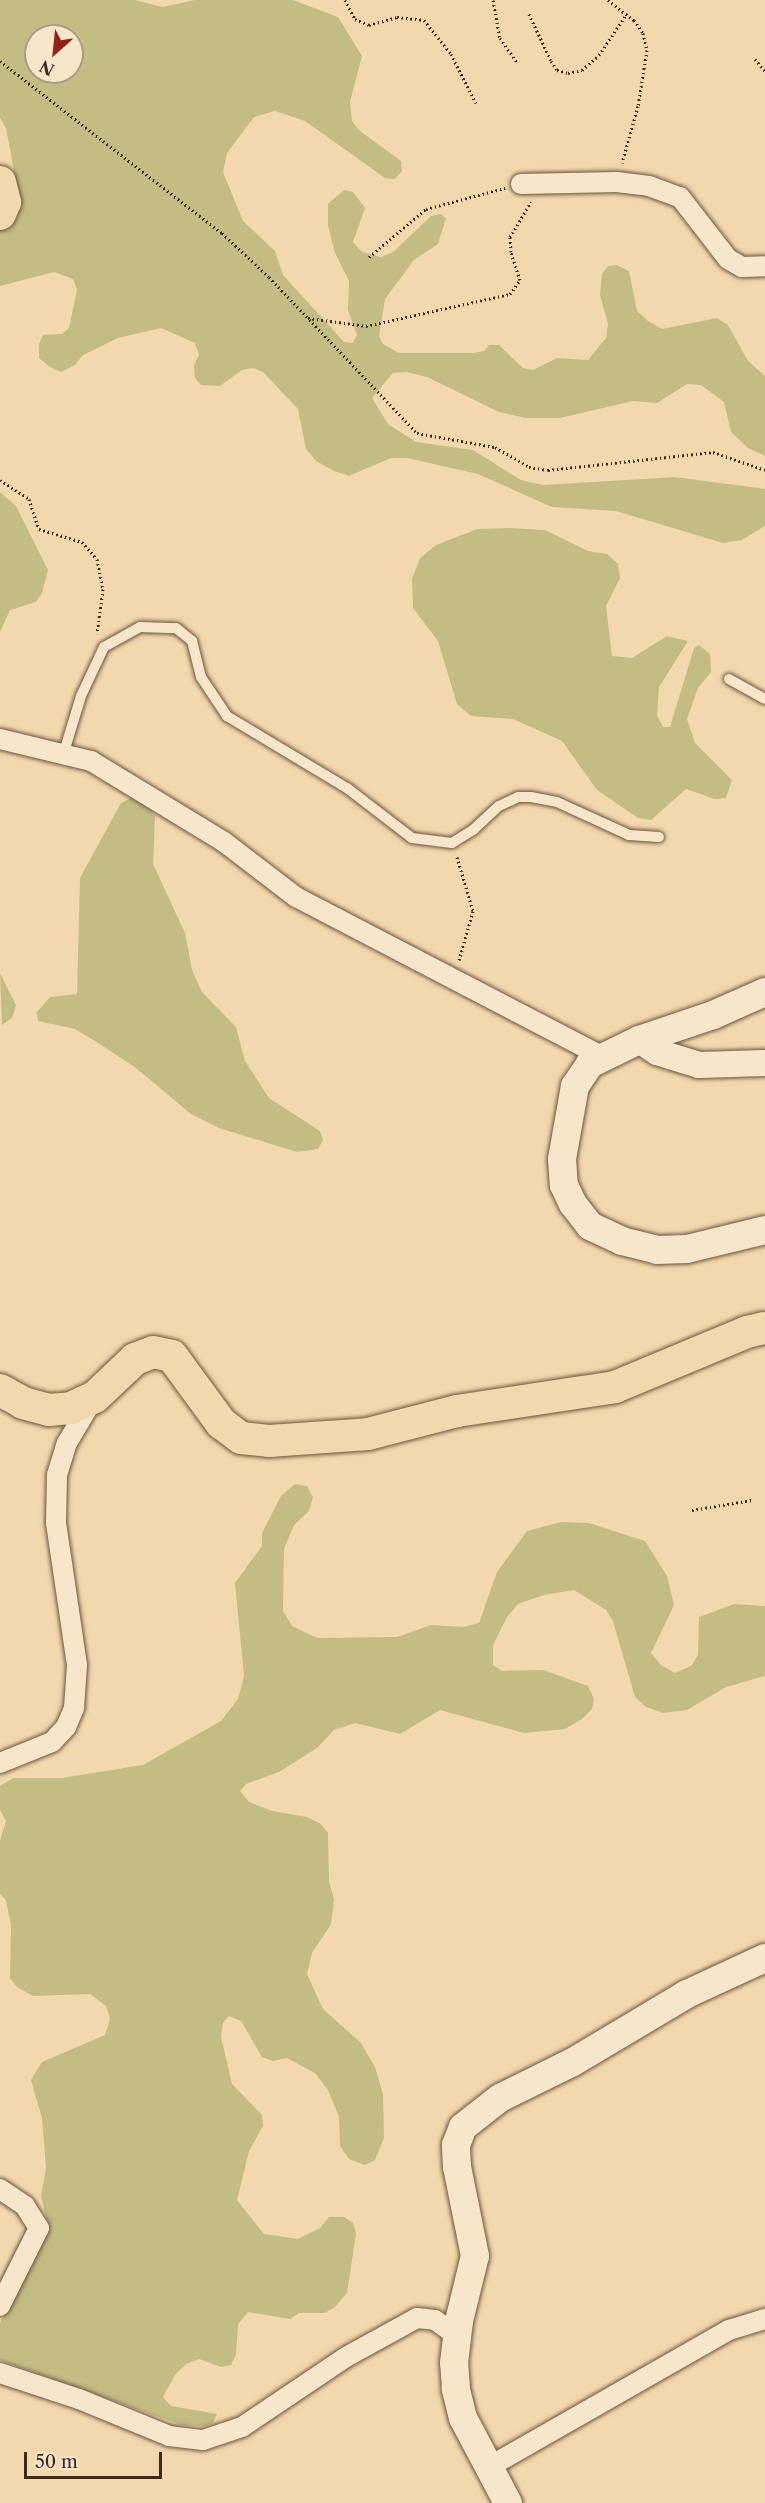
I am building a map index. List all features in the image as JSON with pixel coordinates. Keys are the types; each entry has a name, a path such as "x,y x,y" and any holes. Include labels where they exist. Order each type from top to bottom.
{"main road":[{"path":"0,182 5,202 0,214"},
{"path":"765,992 713,1015 639,1040 602,1056 590,1064 576,1086 562,1159 564,1185 590,1226 622,1241 657,1250 716,1244 765,1230"},
{"path":"0,1390 23,1403 49,1410 71,1408 95,1397 135,1359 153,1352 172,1356 221,1423 241,1438 269,1441 368,1434 457,1411 615,1387 747,1332 765,1328"},
{"path":"508,2503 487,2468 463,2418 456,2389 458,2336 475,2256 457,2167 456,2145 463,2127 500,2098 573,2062 687,1994 765,1958"}],"street":[{"path":"529,183 617,182 649,186 680,197 728,259 742,267 765,266"},
{"path":"0,739 64,752 91,761 175,810 296,897 602,1056"},
{"path":"639,1040 657,1052 699,1065 765,1064"},
{"path":"0,1763 52,1742 66,1727 74,1708 77,1665 56,1522 57,1475 67,1443 95,1397"},
{"path":"0,2189 25,2206 39,2228 0,2306"},
{"path":"0,2373 79,2399 169,2436 203,2440 242,2427 346,2357 417,2318 435,2320 458,2336"},
{"path":"487,2468 729,2330 765,2319"}],"lane":[{"path":"64,752 94,664 116,637 140,627 176,628 192,641 201,677 227,716 347,789 412,838 452,843 473,830 499,806 518,797 557,802 629,835 659,837"},
{"path":"729,679 765,699"}],"path":[{"path":"345,0 355,20 369,25 397,17 424,20 451,54 476,103"},
{"path":"493,0 500,38 517,62"},
{"path":"608,0 643,33 646,65 617,182"},
{"path":"530,14 550,61 557,70 568,73 582,70 599,56 626,15"},
{"path":"755,59 765,71"},
{"path":"0,61 222,233 308,318 417,433 495,447 528,466 548,470 713,452 765,470"},
{"path":"308,318 366,326 510,294 520,280 511,252 510,237 529,183"},
{"path":"369,257 426,209 529,183"},
{"path":"0,480 29,499 39,529 82,542 97,559 103,589 94,664"},
{"path":"452,843 472,911 467,941 452,978"},
{"path":"692,1510 752,1500"}],"shaded area":[{"path":"0,0 135,0 162,7 195,0 293,0 338,17 362,56 350,102 352,121 360,131 401,161 402,171 395,179 385,178 305,121 275,111 254,117 227,153 223,172 243,221 275,251 283,275 344,342 353,343 357,335 348,310 349,281 335,253 328,225 328,204 344,190 353,192 365,208 353,242 362,252 381,257 393,252 431,216 440,214 446,218 438,244 414,260 385,299 379,336 383,344 399,353 473,353 484,351 489,345 499,345 523,368 533,370 557,358 588,360 606,338 608,324 600,295 602,274 608,266 617,265 629,271 637,311 648,321 662,329 717,318 728,325 748,361 765,376 765,456 748,448 731,432 724,402 701,385 687,384 657,403 633,401 560,418 526,418 499,412 427,377 407,372 393,373 372,398 388,424 416,442 473,450 521,480 543,485 675,477 765,489 765,526 742,540 723,543 616,511 552,507 478,474 407,458 391,458 349,476 316,461 306,449 298,409 263,372 253,368 242,370 220,386 201,385 195,378 194,365 199,355 195,343 161,328 118,338 83,355 75,365 61,372 50,367 39,358 39,344 43,335 62,334 69,328 77,290 73,279 54,272 0,286 0,229 17,187 6,128 0,118"},
{"path":"0,492 16,506 48,570 42,593 36,602 10,610 0,632"},
{"path":"477,529 545,530 588,551 607,554 618,564 620,578 606,606 612,656 632,658 667,636 688,641 659,687 657,715 663,727 670,727 694,648 699,645 710,654 711,672 698,688 687,719 695,743 732,780 726,798 715,799 686,789 651,820 638,818 597,790 562,741 513,719 471,716 457,704 438,641 413,608 412,579 420,558 436,545"},
{"path":"133,797 145,802 155,817 153,864 185,933 192,970 202,992 236,1027 245,1061 269,1098 320,1131 323,1140 318,1149 297,1152 219,1128 191,1114 136,1068 75,1029 38,1021 37,1012 50,997 77,994 80,878 121,803"},
{"path":"0,973 16,1005 12,1018 2,1025"},
{"path":"295,1484 307,1486 313,1497 309,1511 294,1525 284,1549 283,1611 292,1626 317,1638 397,1637 431,1625 463,1627 479,1623 497,1572 527,1531 561,1522 589,1523 645,1541 667,1576 674,1605 651,1653 661,1665 675,1673 691,1666 698,1655 699,1617 734,1604 765,1606 765,1676 726,1687 687,1710 663,1713 646,1707 635,1697 613,1621 606,1610 574,1590 544,1595 518,1604 507,1617 493,1645 493,1665 502,1671 543,1670 588,1686 594,1699 592,1709 582,1719 565,1729 524,1733 440,1710 400,1734 355,1723 334,1730 317,1748 279,1772 246,1784 240,1791 249,1802 272,1811 307,1817 321,1824 328,1833 329,1882 334,1899 331,1924 312,1953 307,1974 323,2009 361,2043 375,2067 383,2094 384,2138 375,2160 365,2165 349,2159 340,2146 339,2117 328,2090 315,2073 287,2058 273,2061 262,2057 241,2021 229,2016 223,2023 221,2037 232,2084 262,2115 263,2126 249,2151 237,2200 264,2234 298,2239 320,2228 329,2217 344,2217 353,2223 356,2234 347,2293 335,2307 325,2313 299,2313 290,2319 248,2312 238,2324 236,2355 231,2365 221,2367 199,2359 186,2364 175,2375 163,2397 171,2406 217,2414 213,2423 204,2426 181,2425 0,2360 0,2323 40,2247 47,2221 41,2196 46,2168 42,2118 31,2080 42,2062 105,2035 110,2019 106,2006 90,1994 33,1996 17,1987 10,1978 11,1925 6,1900 0,1894 0,1841 6,1821 0,1810 0,1786 13,1778 62,1778 143,1765 221,1721 238,1699 244,1676 235,1583 262,1546 262,1533 281,1496"}]}
